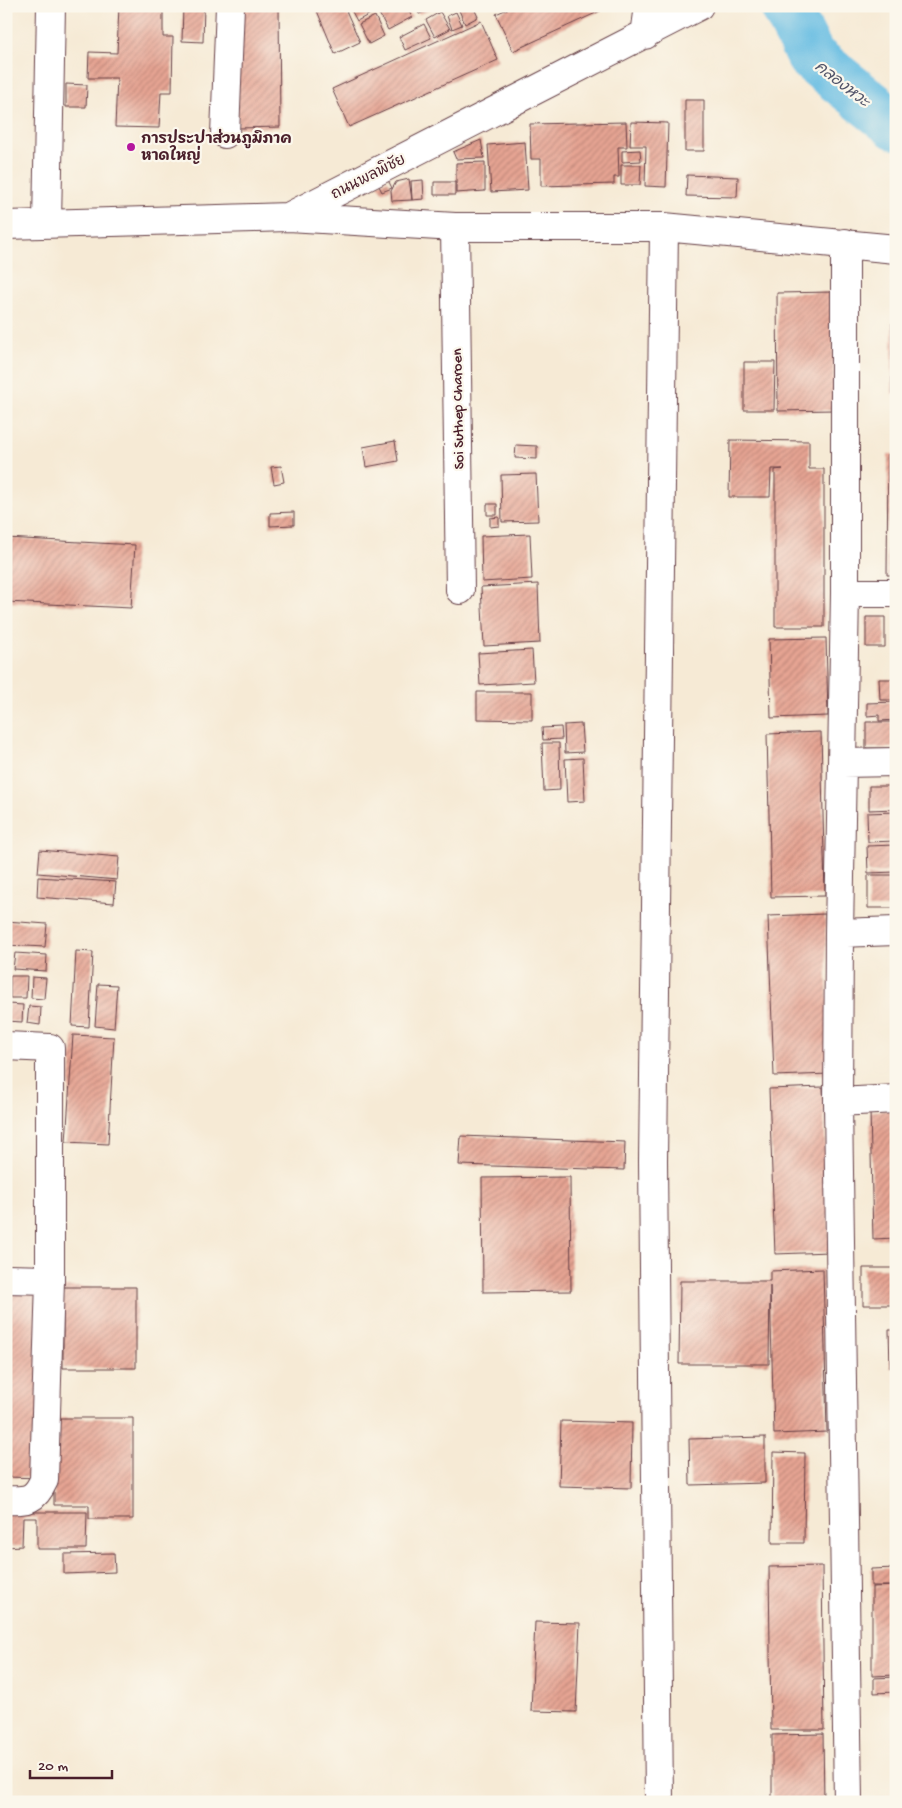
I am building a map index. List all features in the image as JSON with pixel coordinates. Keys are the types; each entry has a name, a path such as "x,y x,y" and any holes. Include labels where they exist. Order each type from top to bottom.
{"street":[{"path":"47,224 51,6"},
{"path":"225,134 230,6"},
{"path":"645,35 649,6"},
{"name":"ถนนพลพิชัย","path":"6,224 288,217 699,6"},
{"path":"288,217 455,227 664,226 896,249"},
{"path":"659,1802 653,1161 664,226"},
{"name":"Soi Suthep Charoen","path":"455,227 460,590"},
{"path":"845,243 845,593 838,1102 848,1802"},
{"path":"845,593 896,593"},
{"path":"843,764 896,762"},
{"path":"839,933 896,931"},
{"path":"6,1046 50,1048 50,1280 44,1480 37,1494 29,1500 6,1500"},
{"path":"838,1102 896,1098"},
{"path":"6,1279 50,1280"}],"building":[{"path":"119,6 163,6 163,37 173,37 172,92 161,92 159,128 115,127 117,78 88,78 89,52 117,53"},
{"path":"183,6 204,6 203,42 182,41"},
{"path":"237,6 279,6 280,127 238,128"},
{"path":"315,6 344,6 360,42 335,54"},
{"path":"349,6 371,6 374,12 357,21"},
{"path":"375,6 406,6 412,17 388,30"},
{"path":"415,6 428,6 430,10 419,14"},
{"path":"460,6 473,6 478,17 465,24 458,8"},
{"path":"514,6 611,6 513,51 496,14"},
{"path":"440,12 450,29 435,37 426,20"},
{"path":"456,12 462,25 452,29 447,16"},
{"path":"375,16 384,36 369,44 359,24"},
{"path":"481,21 498,60 349,127 332,89"},
{"path":"424,24 431,38 405,50 399,37"},
{"path":"66,84 87,85 86,107 66,107"},
{"path":"685,100 704,100 704,151 685,151"},
{"path":"626,122 627,147 618,147 619,177 614,177 614,184 541,186 541,159 531,159 530,124"},
{"path":"631,122 668,123 666,187 645,186 646,146 630,146"},
{"path":"481,140 484,158 456,159 453,152"},
{"path":"525,142 528,190 491,192 488,145"},
{"path":"640,150 641,161 622,162 622,151"},
{"path":"485,162 485,191 456,193 456,163"},
{"path":"621,165 641,165 640,185 621,185"},
{"path":"687,175 738,177 737,197 686,196"},
{"path":"409,179 412,200 392,201 391,191 396,182"},
{"path":"388,180 392,188 382,192 378,184"},
{"path":"423,180 424,199 412,200 411,181"},
{"path":"434,182 455,182 455,195 434,195"},
{"path":"833,292 834,410 778,411 777,293"},
{"path":"892,323 896,323 896,394 892,394"},
{"path":"744,362 775,362 774,410 744,410"},
{"path":"730,440 809,441 809,469 824,469 824,627 775,627 775,470 783,469 771,469 770,497 729,497"},
{"path":"395,441 398,461 366,467 363,447"},
{"path":"516,445 537,446 537,459 515,458"},
{"path":"888,454 896,454 896,575 887,575"},
{"path":"281,466 284,482 274,484 271,467"},
{"path":"536,474 538,521 502,522 501,475"},
{"path":"487,504 497,504 497,515 487,515"},
{"path":"294,512 294,525 270,526 270,513"},
{"path":"499,517 499,526 490,527 490,518"},
{"path":"530,534 532,579 482,582 481,536"},
{"path":"6,538 135,545 131,608 6,602"},
{"path":"538,584 540,643 484,646 481,587"},
{"path":"866,617 885,617 885,647 866,647"},
{"path":"826,638 828,716 771,718 769,639"},
{"path":"532,650 534,682 480,685 478,653"},
{"path":"879,679 896,679 896,700 880,700"},
{"path":"477,692 532,692 532,720 477,719"},
{"path":"896,702 896,720 879,721 879,715 867,716 867,703"},
{"path":"866,722 896,722 896,748 866,748"},
{"path":"581,724 583,752 565,753 564,725"},
{"path":"561,727 562,739 543,740 542,728"},
{"path":"821,732 825,896 771,897 767,734"},
{"path":"542,743 559,743 560,790 544,791"},
{"path":"583,758 585,801 567,802 565,759"},
{"path":"896,774 896,809 869,810 869,786 892,786 892,775"},
{"path":"896,812 896,841 868,842 867,813"},
{"path":"6,841 10,841 8,874 6,874"},
{"path":"896,845 896,872 868,873 867,846"},
{"path":"40,850 119,857 117,880 38,873"},
{"path":"868,875 896,875 896,908 868,908"},
{"path":"38,877 116,882 114,903 37,897"},
{"path":"825,914 830,1074 774,1076 768,916"},
{"path":"6,921 47,924 45,947 6,945"},
{"path":"76,951 93,952 89,1027 72,1026"},
{"path":"15,953 47,955 46,971 13,969"},
{"path":"10,976 27,976 26,998 10,998"},
{"path":"32,977 46,978 44,999 31,998"},
{"path":"98,984 117,985 114,1028 95,1026"},
{"path":"8,1004 23,1005 22,1022 7,1021"},
{"path":"29,1006 41,1007 40,1025 27,1023"},
{"path":"73,1035 114,1037 108,1144 66,1142"},
{"path":"823,1087 830,1252 775,1254 769,1089"},
{"path":"896,1110 896,1238 873,1239 870,1111"},
{"path":"461,1136 625,1142 624,1170 459,1165"},
{"path":"570,1177 571,1291 483,1292 482,1178"},
{"path":"863,1268 896,1268 896,1305 863,1305"},
{"path":"823,1269 827,1432 774,1434 770,1286 769,1364 679,1364 680,1281 770,1281 770,1271"},
{"path":"63,1287 136,1287 136,1368 63,1368"},
{"path":"6,1291 46,1291 41,1478 6,1477"},
{"path":"889,1330 896,1330 896,1367 890,1368"},
{"path":"54,1418 133,1418 133,1519 89,1519 89,1505 54,1505"},
{"path":"561,1421 632,1423 631,1488 559,1486"},
{"path":"765,1437 765,1483 690,1485 689,1439"},
{"path":"773,1452 805,1453 804,1543 772,1543"},
{"path":"6,1512 87,1512 86,1549 37,1549 37,1518 23,1518 22,1546 6,1547"},
{"path":"114,1553 115,1572 64,1574 64,1554"},
{"path":"822,1566 824,1730 771,1730 769,1567"},
{"path":"896,1568 896,1586 871,1586 871,1569"},
{"path":"896,1586 896,1675 872,1676 872,1587"},
{"path":"535,1622 580,1623 576,1712 531,1711"},
{"path":"896,1677 896,1692 874,1693 874,1678"},
{"path":"823,1734 824,1802 772,1802 772,1735"}],"waterway":[{"name":"คลองหวะ","path":"785,6 811,57 896,125"}],"place":[{"name":"การประปาส่วนภูมิภาค หาดใหญ่","path":"131,147"}]}
